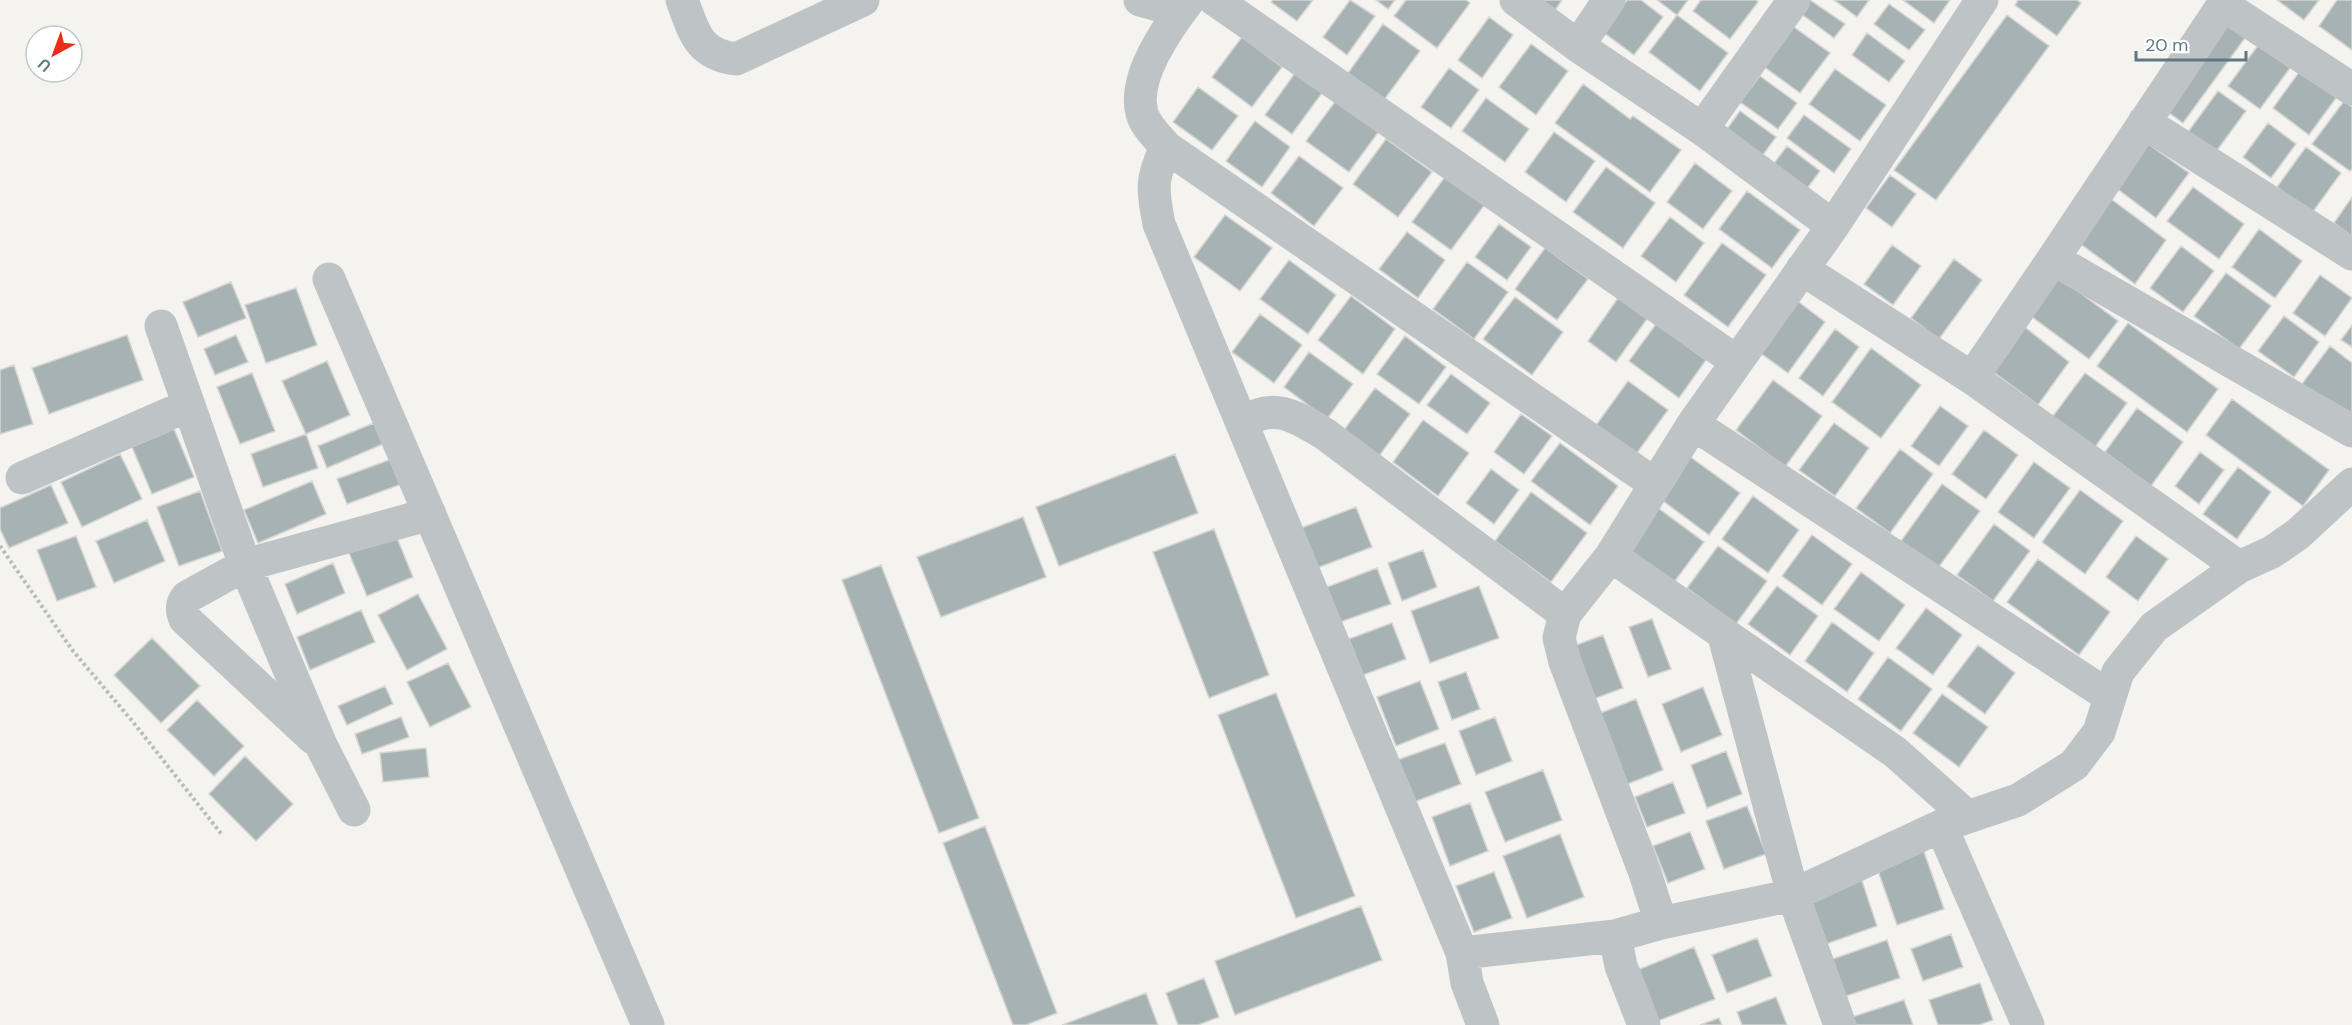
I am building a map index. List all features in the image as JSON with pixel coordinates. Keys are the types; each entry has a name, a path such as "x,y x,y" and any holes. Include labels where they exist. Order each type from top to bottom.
{"street":[{"path":"682,0 698,40 721,57 736,59 863,0"},
{"path":"1140,0 1185,6 1161,38 1141,93 1142,113 1153,132 1166,147 1655,484"},
{"path":"1215,0 1736,361"},
{"path":"1516,0 1578,46 1702,129 1833,226"},
{"path":"1578,46 1609,0"},
{"path":"1702,129 1794,0"},
{"path":"1661,923 1645,873 1565,662 1559,638 1565,614 1611,556 1693,424 1833,226 1982,0"},
{"path":"1972,378 2144,122 2219,3 2352,90"},
{"path":"2144,122 2352,254"},
{"path":"1166,147 1155,171 1153,193 1159,224 1462,953 1467,983 1483,1025"},
{"path":"2053,259 2352,431"},
{"path":"1802,269 1972,378 2239,567"},
{"path":"329,279 648,1025"},
{"path":"161,326 245,565 321,745 354,810"},
{"path":"22,478 189,405"},
{"path":"1243,423 1256,413 1275,412 1297,417 1325,434 1565,614"},
{"path":"1693,424 2109,696"},
{"path":"1462,953 1615,936 1661,923 1793,895 1954,822 2018,800 2074,765 2099,732 2118,672 2154,627 2239,567 2272,552 2298,534 2352,484"},
{"path":"321,745 185,619 181,606 187,597 245,565 430,514"},
{"path":"1611,556 1895,752 1954,822 2028,1025"},
{"path":"1724,636 1793,895 1840,1025"},
{"path":"1615,936 1621,966 1644,1025"}],"path":[{"path":"0,546 73,651 133,722 223,836"}],"building":[{"path":"1273,0 1313,0 1297,21 1271,2"},
{"path":"1350,0 1375,16 1347,55 1323,37"},
{"path":"1376,0 1395,0 1388,9"},
{"path":"1406,0 1466,0 1470,3 1437,48 1394,16"},
{"path":"1538,0 1562,0 1554,12"},
{"path":"1627,0 1641,0 1663,17 1634,55 1603,32"},
{"path":"1657,0 1688,0 1677,15"},
{"path":"1701,0 1756,0 1758,2 1730,39 1693,11"},
{"path":"1810,0 1845,24 1834,38 1800,13"},
{"path":"1834,0 1869,0 1857,17"},
{"path":"1903,0 1950,0 1934,23"},
{"path":"2018,0 2077,0 2081,3 2057,36 2015,5"},
{"path":"2277,0 2319,0 2304,20"},
{"path":"2337,0 2352,0 2352,50 2319,26"},
{"path":"1889,4 1925,30 1909,50 1874,24"},
{"path":"1677,15 1728,53 1700,91 1649,52"},
{"path":"2007,15 2049,46 1936,200 1894,170"},
{"path":"1489,17 1513,35 1482,78 1458,60"},
{"path":"1784,20 1830,53 1800,93 1755,60"},
{"path":"1383,24 1420,51 1384,100 1348,73"},
{"path":"2225,24 2245,38 2183,123 2164,109"},
{"path":"1867,33 1905,61 1889,82 1852,55"},
{"path":"1242,37 1282,67 1252,107 1212,77"},
{"path":"1531,44 1568,71 1536,115 1499,87"},
{"path":"2259,44 2290,68 2260,109 2228,86"},
{"path":"1449,68 1479,90 1451,128 1421,107"},
{"path":"2302,68 2339,94 2309,135 2273,108"},
{"path":"1835,69 1886,105 1860,141 1809,104"},
{"path":"1295,73 1322,93 1292,134 1265,115"},
{"path":"1760,76 1797,103 1778,129 1740,102"},
{"path":"1583,84 1630,119 1633,116 1681,150 1650,192 1555,123"},
{"path":"1198,87 1238,116 1212,150 1173,122"},
{"path":"2218,91 2246,111 2215,153 2188,132"},
{"path":"1486,98 1529,129 1505,162 1462,131"},
{"path":"1337,99 1380,130 1349,172 1306,141"},
{"path":"2344,101 2352,107 2352,169 2350,171 2312,144"},
{"path":"1740,111 1776,137 1760,159 1724,133"},
{"path":"1804,115 1851,149 1834,173 1787,138"},
{"path":"1255,121 1290,147 1262,187 1226,161"},
{"path":"2268,123 2296,144 2271,178 2243,157"},
{"path":"1554,132 1595,161 1566,202 1525,172"},
{"path":"1386,139 1432,172 1398,217 1353,184"},
{"path":"2147,143 2189,173 2156,218 2115,187"},
{"path":"1787,146 1820,171 1803,194 1769,170"},
{"path":"2306,147 2341,173 2312,213 2277,187"},
{"path":"1299,156 1343,188 1314,226 1271,193"},
{"path":"1695,163 1732,191 1703,229 1667,202"},
{"path":"1606,167 1655,203 1623,248 1573,212"},
{"path":"1447,174 1486,203 1451,250 1412,222"},
{"path":"1890,175 1916,194 1892,227 1866,208"},
{"path":"2193,187 2244,224 2219,259 2167,221"},
{"path":"1747,191 1800,230 1772,268 1719,229"},
{"path":"2103,193 2166,240 2135,284 2071,237"},
{"path":"2352,197 2352,236 2334,223"},
{"path":"1225,215 1272,248 1240,291 1194,257"},
{"path":"1670,217 1704,243 1676,282 1641,256"},
{"path":"1499,224 1531,247 1507,280 1475,257"},
{"path":"2259,229 2302,261 2275,298 2232,267"},
{"path":"1407,232 1445,260 1418,298 1379,269"},
{"path":"1722,243 1766,275 1728,327 1684,295"},
{"path":"1892,245 1921,266 1893,305 1864,284"},
{"path":"2181,246 2214,271 2183,312 2150,288"},
{"path":"1545,248 1588,279 1557,320 1515,289"},
{"path":"1954,259 1982,280 1939,339 1911,318"},
{"path":"1289,260 1336,295 1308,334 1260,299"},
{"path":"1467,262 1508,292 1474,339 1433,309"},
{"path":"2226,273 2271,306 2239,349 2194,316"},
{"path":"2056,275 2118,321 2089,359 2028,314"},
{"path":"2320,275 2352,298 2325,336 2293,313"},
{"path":"231,282 246,318 198,337 183,302"},
{"path":"296,288 317,345 266,363 245,305"},
{"path":"1351,296 1395,329 1363,374 1318,340"},
{"path":"1515,297 1563,332 1532,375 1483,339"},
{"path":"1618,298 1647,319 1616,362 1588,341"},
{"path":"1796,300 1825,322 1788,373 1759,352"},
{"path":"1260,314 1302,345 1274,383 1232,352"},
{"path":"2284,316 2319,342 2294,377 2258,351"},
{"path":"2128,323 2218,389 2187,432 2097,366"},
{"path":"1656,324 1706,360 1679,398 1629,361"},
{"path":"2021,324 2069,362 2038,405 1988,368"},
{"path":"2352,325 2352,347 2341,340"},
{"path":"1835,329 1859,347 1823,396 1799,378"},
{"path":"127,335 143,380 49,414 32,368"},
{"path":"236,335 248,362 215,375 204,349"},
{"path":"1405,336 1446,367 1419,404 1377,374"},
{"path":"2330,346 2352,363 2352,426 2299,388"},
{"path":"1871,348 1921,385 1881,438 1832,402"},
{"path":"1309,352 1353,384 1327,419 1284,387"},
{"path":"327,361 350,415 306,434 282,381"},
{"path":"14,365 33,424 0,434 0,370"},
{"path":"252,373 275,431 240,444 217,387"},
{"path":"2085,373 2127,403 2092,451 2050,420"},
{"path":"1451,374 1490,403 1467,434 1427,405"},
{"path":"1773,380 1822,416 1785,467 1736,430"},
{"path":"1628,381 1668,410 1634,457 1594,428"},
{"path":"1375,388 1410,414 1379,456 1344,430"},
{"path":"2232,399 2329,470 2303,506 2206,435"},
{"path":"1940,406 1968,426 1939,466 1911,446"},
{"path":"2137,408 2183,442 2151,486 2105,452"},
{"path":"1521,414 1552,436 1524,474 1494,452"},
{"path":"1423,420 1469,453 1438,496 1393,462"},
{"path":"374,423 383,444 327,468 318,446"},
{"path":"1834,423 1869,448 1835,496 1799,470"},
{"path":"174,429 194,477 152,494 132,447"},
{"path":"1984,430 2018,455 1986,499 1952,474"},
{"path":"306,434 318,468 263,487 251,454"},
{"path":"1560,443 1618,486 1590,525 1531,481"},
{"path":"1900,449 1933,474 1890,533 1856,508"},
{"path":"2200,452 2224,470 2199,504 2175,486"},
{"path":"120,454 142,499 82,527 61,482"},
{"path":"1175,454 1198,513 1059,566 1036,507"},
{"path":"400,456 410,481 347,504 337,479"},
{"path":"1689,456 1740,493 1709,535 1659,498"},
{"path":"2034,462 2070,488 2034,538 1998,512"},
{"path":"2238,467 2271,492 2237,539 2203,514"},
{"path":"1491,469 1519,490 1494,524 1466,503"},
{"path":"312,481 326,514 258,543 244,510"},
{"path":"1942,484 1980,511 1938,568 1901,541"},
{"path":"51,485 68,523 9,548 0,529 0,508"},
{"path":"2080,490 2123,521 2085,574 2042,542"},
{"path":"200,491 222,551 179,566 157,507"},
{"path":"1531,492 1587,533 1551,582 1495,541"},
{"path":"1753,496 1799,530 1768,573 1722,539"},
{"path":"1356,507 1372,547 1317,568 1301,528"},
{"path":"1658,508 1704,542 1672,585 1627,551"},
{"path":"1023,517 1046,577 941,617 917,557"},
{"path":"147,520 165,561 114,583 96,541"},
{"path":"1994,524 2030,551 1993,601 1957,575"},
{"path":"1214,529 1269,675 1209,698 1153,552"},
{"path":"395,533 413,577 367,596 349,553"},
{"path":"1812,535 1852,564 1822,605 1782,576"},
{"path":"76,536 96,587 57,601 37,550"},
{"path":"2136,536 2168,559 2138,601 2106,577"},
{"path":"1718,546 1767,581 1736,624 1687,588"},
{"path":"1423,550 1437,587 1402,601 1388,563"},
{"path":"2038,559 2110,612 2079,655 2007,602"},
{"path":"333,563 345,593 297,614 285,584"},
{"path":"881,565 979,818 939,833 842,580"},
{"path":"1377,568 1391,604 1340,622 1327,587"},
{"path":"1861,572 1905,605 1879,641 1834,609"},
{"path":"1479,586 1499,638 1430,663 1411,611"},
{"path":"1777,586 1818,616 1790,655 1748,624"},
{"path":"418,594 447,649 407,670 378,615"},
{"path":"1926,608 1962,635 1933,675 1896,648"},
{"path":"361,610 375,642 310,670 297,637"},
{"path":"1652,619 1671,669 1648,677 1629,627"},
{"path":"1832,622 1874,653 1847,692 1805,661"},
{"path":"1392,623 1406,659 1363,675 1349,639"},
{"path":"1603,635 1623,688 1591,700 1571,647"},
{"path":"152,638 200,686 161,723 114,675"},
{"path":"1978,645 2015,673 1985,714 1947,686"},
{"path":"1888,657 1932,689 1901,731 1858,699"},
{"path":"448,663 471,707 430,727 407,682"},
{"path":"1466,672 1480,709 1452,720 1438,682"},
{"path":"1420,681 1439,729 1396,746 1377,697"},
{"path":"385,686 393,704 347,725 338,706"},
{"path":"1703,687 1722,735 1681,752 1662,704"},
{"path":"1276,693 1355,896 1296,918 1218,715"},
{"path":"1942,694 1988,727 1959,767 1913,733"},
{"path":"1636,699 1663,770 1615,789 1588,718"},
{"path":"197,700 244,746 214,776 167,730"},
{"path":"401,717 409,737 362,754 355,734"},
{"path":"1495,717 1512,761 1476,775 1459,731"},
{"path":"1445,743 1461,784 1414,802 1397,760"},
{"path":"426,748 429,777 383,782 380,753"},
{"path":"1726,751 1742,794 1707,808 1691,765"},
{"path":"245,756 293,804 256,841 209,794"},
{"path":"1543,770 1562,820 1505,842 1485,792"},
{"path":"1673,782 1685,813 1647,827 1635,797"},
{"path":"1470,803 1488,851 1450,866 1432,817"},
{"path":"1747,806 1766,854 1724,869 1706,821"},
{"path":"985,826 1057,1013 1026,1025 1013,1025 943,843"},
{"path":"1690,832 1705,869 1668,883 1653,846"},
{"path":"1560,834 1584,897 1527,918 1503,856"},
{"path":"1923,849 1944,909 1897,925 1876,865"},
{"path":"1494,872 1512,918 1474,932 1456,886"},
{"path":"1861,878 1877,926 1826,944 1808,895"},
{"path":"1361,906 1382,960 1235,1015 1215,961"},
{"path":"1951,934 1963,967 1923,981 1911,949"},
{"path":"1757,938 1772,976 1727,993 1712,955"},
{"path":"1887,940 1900,978 1840,998 1827,961"},
{"path":"1694,947 1715,999 1655,1022 1635,971"},
{"path":"1204,978 1219,1017 1198,1025 1178,1025 1166,993"},
{"path":"1980,983 1993,1020 1979,1025 1938,1025 1929,1000"},
{"path":"1146,993 1158,1025 1062,1025"},
{"path":"1776,997 1787,1025 1742,1025 1737,1012"},
{"path":"1904,1000 1913,1025 1848,1025 1846,1019"},
{"path":"1719,1018 1722,1025 1700,1025"}]}
